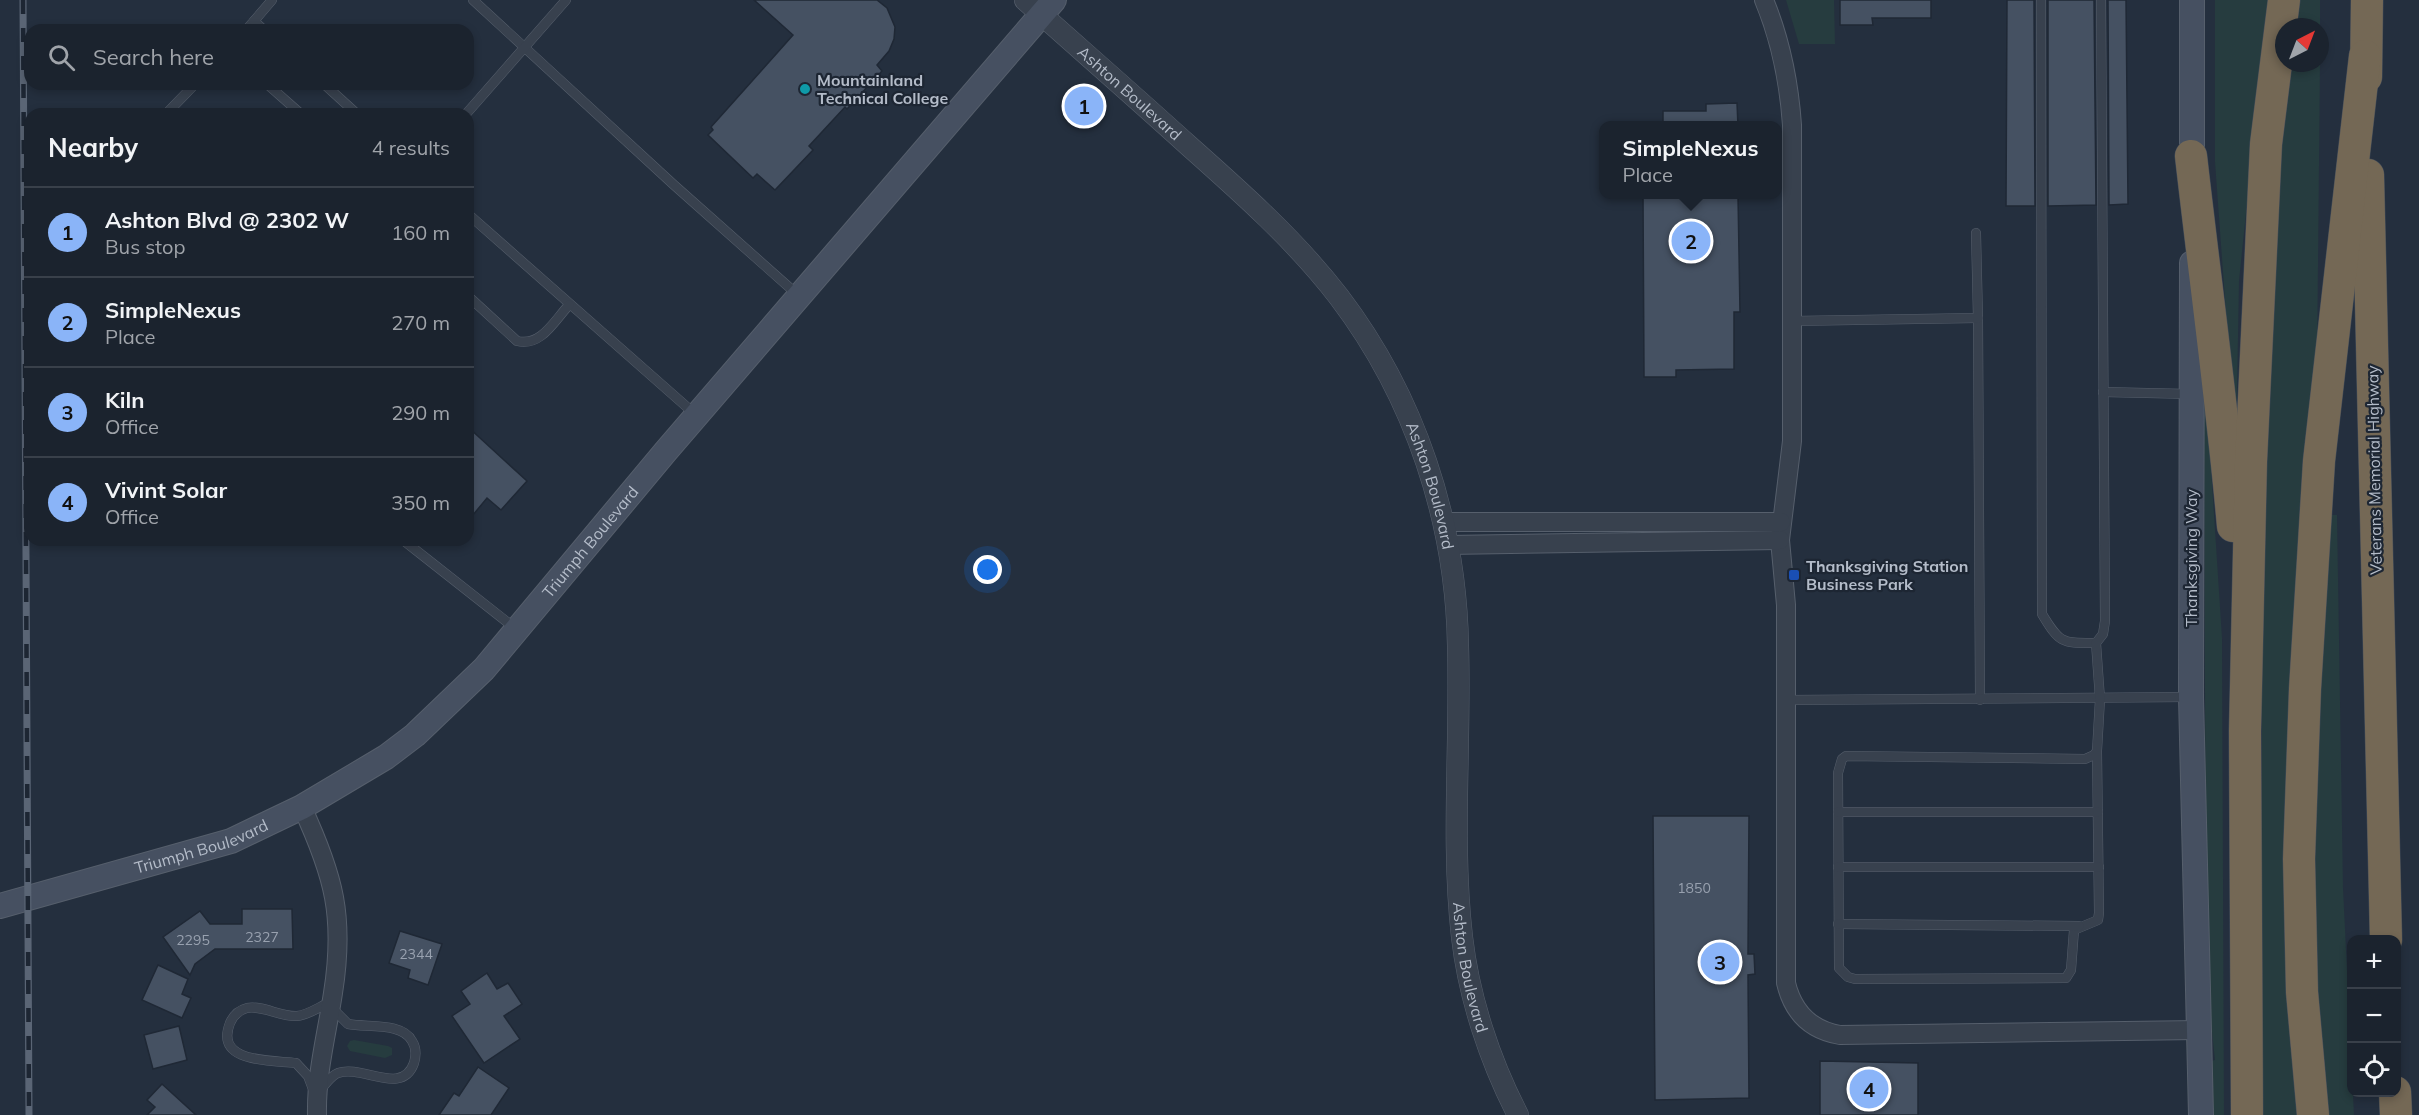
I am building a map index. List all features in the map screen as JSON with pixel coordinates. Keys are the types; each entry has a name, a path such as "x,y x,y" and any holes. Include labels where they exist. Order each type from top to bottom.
{"highway":[{"path":"2247,1115 2245,731 2251,462 2266,144 2284,0"},
{"name":"Veterans Memorial Highway","path":"2367,0 2365,56 2386,935"},
{"path":"2313,1115 2302,992 2299,859 2305,689 2319,461 2365,56"},
{"path":"2192,156 2228,479 2245,731"},
{"path":"2395,1097 2396,1115"}],"main road":[{"name":"Thanksgiving Way","path":"2192,0 2191,697 2201,1115"},
{"name":"Triumph Boulevard","path":"0,906 231,841 302,807 386,757 415,735 484,669 518,630 1040,5"}],"street":[{"path":"1764,0 1776,32 1790,94 1793,157 1791,449 1780,531 1786,605 1786,983 1794,1007 1810,1025 1829,1034 1840,1035 2198,1030"},
{"name":"Ashton Boulevard","path":"1040,5 1276,226 1340,298 1396,390 1423,451 1444,522 1454,581 1458,645 1457,829 1462,939 1470,984 1488,1046 1518,1115"},
{"path":"1444,522 1780,531"},
{"path":"1448,545 1780,531"},
{"path":"302,807 331,876 338,937 317,1106"}],"lane":[{"path":"251,24 272,0"},
{"path":"473,0 674,185 799,296"},
{"path":"471,108 566,0"},
{"path":"2041,0 2042,614 2055,636 2068,643 2096,643"},
{"path":"1838,924 2079,926 2098,920 2097,751 2100,699 2096,643 2103,634 2105,621 2101,0"},
{"path":"254,21 257,24"},
{"path":"172,108 189,90"},
{"path":"274,90 293,108"},
{"path":"331,90 350,108"},
{"path":"474,219 696,416"},
{"path":"1976,233 1980,700"},
{"path":"474,302 517,341 527,344 538,339 568,305"},
{"path":"1792,321 1978,318"},
{"path":"2103,392 2192,394"},
{"path":"411,546 518,630"},
{"path":"1786,700 2191,697"},
{"path":"2079,926 2073,934 2071,969 2066,978 1855,979 1848,977 1839,968 1838,773 1842,759 1846,756 2085,759 2097,751"},
{"path":"1838,812 2098,812"},
{"path":"1838,867 2099,867"},
{"path":"331,1002 335,1011 348,1024 401,1030 413,1041 416,1056 409,1073 398,1079 384,1079 349,1072 338,1073 329,1080 317,1106 308,1076 296,1063 243,1057 231,1046 228,1031 236,1014 246,1008 260,1008 295,1016 306,1014 331,1002"}],"green space":[{"path":"1786,0 1834,0 1835,44 1799,44"},
{"path":"2215,0 2268,0 2239,281 2236,451 2215,162"},
{"path":"2295,0 2320,0 2320,18 2293,18"},
{"path":"2287,72 2320,72 2317,366 2300,1115 2262,1115 2262,352"},
{"path":"2204,405 2207,406 2222,638 2224,1115 2213,1115 2211,1061 2215,1060 2206,977"},
{"path":"2329,515 2337,515 2343,888 2347,971 2347,1097 2353,1097 2354,1115 2327,1115 2309,904"},
{"path":"350,1041 388,1046 392,1048 392,1055 385,1058 350,1051 347,1046"}],"building":[{"name":"Mountainland Technical College","path":"754,0 877,0 887,8 895,27 894,39 889,51 877,65 882,71 809,146 813,150 775,190 757,174 753,178 708,135 713,130 711,127 793,35"},
{"path":"1840,0 1931,0 1931,18 1872,18 1873,25 1840,25"},
{"path":"2007,0 2034,0 2035,206 2006,206"},
{"path":"2048,0 2094,0 2096,205 2048,206"},
{"path":"2108,0 2126,0 2128,204 2109,205"},
{"path":"1737,103 1738,121 1663,121 1663,111 1706,111 1706,104"},
{"path":"1643,199 1738,199 1740,312 1734,312 1734,369 1676,370 1676,377 1644,377"},
{"path":"474,432 527,481 501,510 487,498 474,514"},
{"path":"1653,816 1749,816 1748,954 1754,954 1755,974 1748,975 1749,1098 1655,1100"},
{"path":"242,909 292,909 293,949 215,949 195,964 190,975 163,937 200,911 210,924 242,924"},
{"path":"400,931 442,944 428,985 408,978 410,970 389,963"},
{"path":"158,965 188,979 182,994 191,998 182,1018 142,1000"},
{"path":"487,973 497,989 508,983 522,1004 504,1016 520,1039 484,1063 452,1016 470,1004 461,991"},
{"path":"179,1026 187,1060 153,1069 144,1035"},
{"path":"1820,1061 1918,1063 1918,1115 1820,1115"},
{"path":"478,1067 509,1088 491,1115 439,1115 454,1093 459,1096"},
{"path":"162,1084 196,1115 147,1115 155,1107 147,1100"}],"railway":[{"path":"23,0 24,186"},
{"path":"26,546 29,1115"}],"place":[{"name":"Mountainland Technical College","path":"805,89"},
{"name":"Ashton Blvd @ 2302 W","path":"1084,106"},
{"name":"SimpleNexus","path":"1691,241"},
{"name":"Thanksgiving Station Business Park","path":"1794,575"},
{"name":"Kiln","path":"1720,962"},
{"name":"Vivint Solar","path":"1869,1089"}]}
